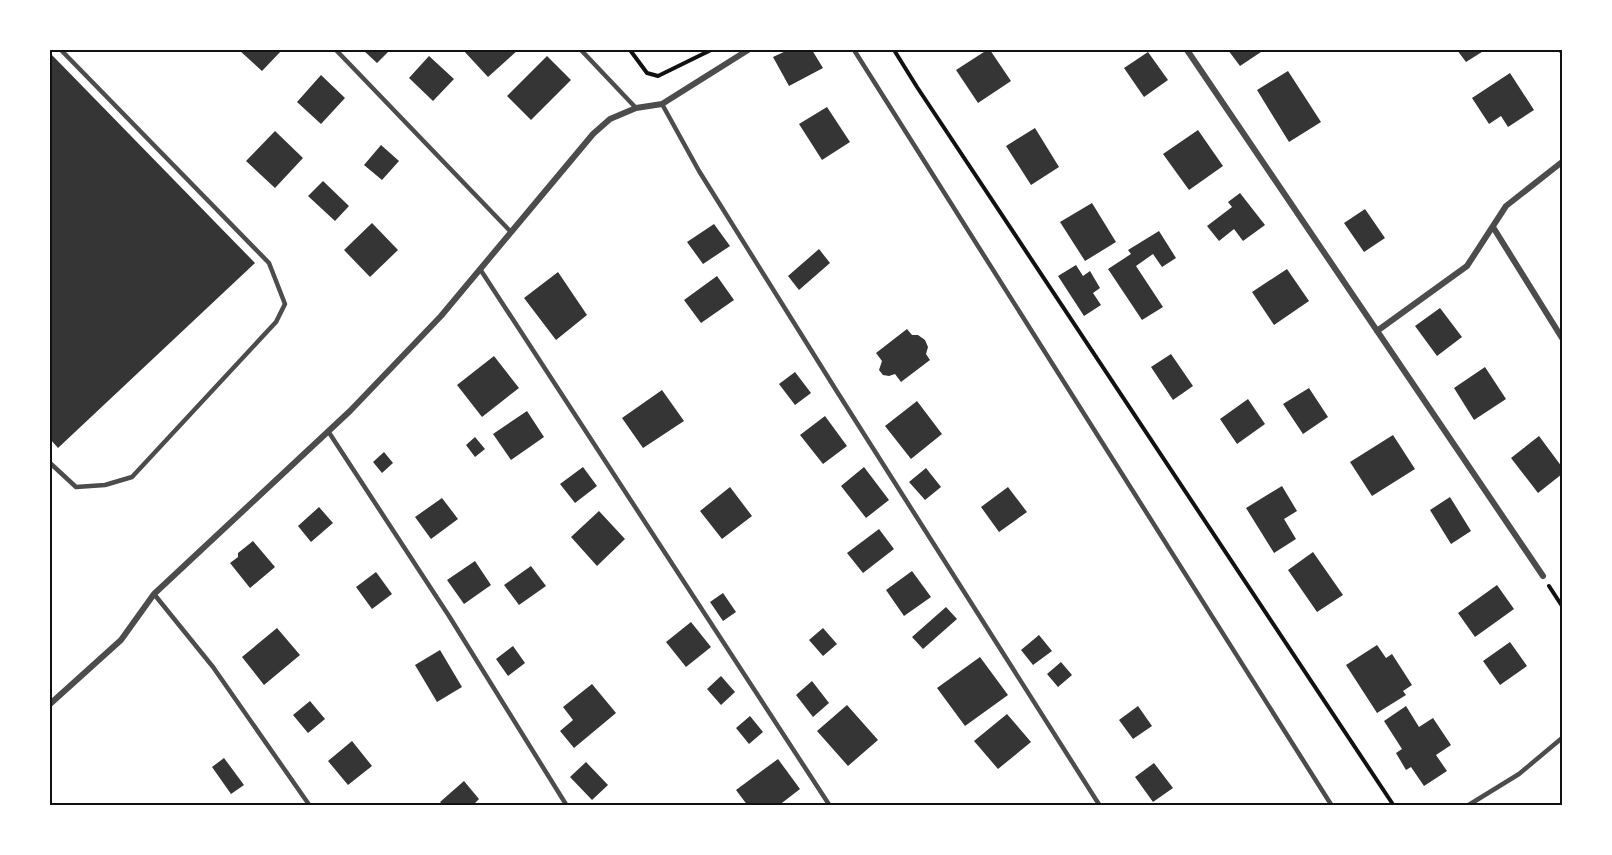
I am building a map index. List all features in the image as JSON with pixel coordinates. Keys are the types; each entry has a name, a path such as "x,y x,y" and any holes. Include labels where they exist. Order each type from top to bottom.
{"street":[{"path":"50,704 120,640 154,594 350,411 441,316 593,134 610,120 636,108 662,104 748,50"},
{"path":"1187,50 1543,576"},
{"path":"1377,331 1467,266 1506,206 1563,162"},
{"path":"1493,227 1563,338"}],"lane":[{"path":"50,463 76,487 105,485 132,477 276,322 285,304 269,263 61,50"},
{"path":"336,50 511,232"},
{"path":"581,50 636,108"},
{"path":"854,50 1332,806"},
{"path":"662,104 705,180 824,371 1100,806"},
{"path":"480,269 830,806"},
{"path":"328,431 449,616 567,806"},
{"path":"154,594 213,667 310,806"},
{"path":"1467,806 1519,774 1563,738"}],"path":[{"path":"630,50 647,73 658,76 711,50"},
{"path":"894,50 916,87 1394,806"},
{"path":"1543,576 1563,606"}],"building":[{"path":"239,50 282,50 262,71"},
{"path":"363,50 390,50 377,63"},
{"path":"463,50 518,50 488,77"},
{"path":"788,50 812,50 823,68 789,86 773,57"},
{"path":"990,50 1011,81 978,103 956,70"},
{"path":"1228,50 1264,50 1240,66"},
{"path":"1457,50 1485,50 1466,62"},
{"path":"1148,52 1168,80 1144,97 1124,68"},
{"path":"50,53 255,263 58,448 50,439"},
{"path":"429,56 454,79 433,101 409,78"},
{"path":"547,56 571,80 531,120 507,96"},
{"path":"1288,71 1321,122 1289,142 1257,90"},
{"path":"1510,73 1534,110 1508,127 1501,116 1489,124 1472,98"},
{"path":"321,75 345,98 321,124 297,102"},
{"path":"827,107 850,142 822,160 799,124"},
{"path":"1035,128 1059,167 1031,185 1006,146"},
{"path":"1198,130 1223,166 1189,190 1163,154"},
{"path":"275,131 303,158 275,188 246,161"},
{"path":"381,145 399,161 382,180 364,165"},
{"path":"323,181 349,206 335,221 308,196"},
{"path":"1240,193 1265,225 1243,241 1234,229 1219,241 1207,226 1232,207 1228,202"},
{"path":"1092,203 1116,242 1085,261 1060,222"},
{"path":"1365,209 1385,238 1364,252 1344,223"},
{"path":"372,223 398,250 370,277 344,250"},
{"path":"714,224 730,246 703,264 687,242"},
{"path":"1159,231 1176,258 1162,267 1153,254 1136,266 1163,307 1142,320 1108,269 1131,254 1128,250"},
{"path":"819,249 830,263 799,290 788,276"},
{"path":"1076,265 1083,276 1090,271 1100,288 1093,293 1101,305 1084,316 1058,276"},
{"path":"1287,269 1309,301 1274,325 1252,292"},
{"path":"558,272 587,315 556,340 524,298"},
{"path":"717,276 734,300 701,323 684,300"},
{"path":"1440,308 1462,337 1437,356 1415,326"},
{"path":"907,329 912,335 918,335 925,340 928,347 926,354 930,360 901,382 895,374 883,375 879,370 882,361 876,353"},
{"path":"1171,354 1193,386 1173,400 1151,367"},
{"path":"494,356 519,388 482,417 457,385"},
{"path":"1485,367 1506,399 1474,420 1454,388"},
{"path":"795,372 811,393 795,405 779,384"},
{"path":"1309,388 1328,417 1303,434 1283,404"},
{"path":"662,390 684,421 643,448 622,418"},
{"path":"1248,399 1265,424 1237,444 1220,419"},
{"path":"917,401 942,434 911,459 885,426"},
{"path":"527,411 544,437 511,460 493,434"},
{"path":"825,416 847,446 823,464 800,435"},
{"path":"1393,435 1415,469 1372,496 1350,462"},
{"path":"1539,436 1562,467 1562,474 1538,493 1511,458"},
{"path":"475,437 485,449 475,457 466,445"},
{"path":"384,452 393,463 382,473 373,462"},
{"path":"583,467 597,486 575,503 560,484"},
{"path":"864,467 889,500 866,518 841,486"},
{"path":"926,468 941,487 925,500 909,482"},
{"path":"1282,486 1297,511 1284,519 1296,539 1274,553 1246,508"},
{"path":"730,487 752,516 722,539 700,511"},
{"path":"1008,487 1027,512 999,532 981,507"},
{"path":"1450,497 1471,531 1451,544 1430,510"},
{"path":"442,498 458,519 431,539 415,517"},
{"path":"319,507 333,523 311,542 298,526"},
{"path":"599,511 625,539 597,566 571,537"},
{"path":"879,529 894,549 863,573 847,553"},
{"path":"253,541 275,567 250,588 230,563"},
{"path":"1313,552 1343,595 1317,612 1288,570"},
{"path":"475,561 491,585 464,604 447,580"},
{"path":"531,566 546,586 519,605 504,585"},
{"path":"912,571 931,597 904,616 886,590"},
{"path":"376,572 392,594 372,609 356,587"},
{"path":"1497,585 1514,609 1475,637 1458,613"},
{"path":"723,593 736,612 723,621 710,602"},
{"path":"946,607 957,619 923,649 912,637"},
{"path":"691,622 711,647 686,667 666,642"},
{"path":"277,628 300,655 264,685 242,657"},
{"path":"823,628 837,644 823,656 809,640"},
{"path":"1039,635 1052,651 1033,665 1021,650"},
{"path":"1510,642 1527,666 1500,685 1483,661"},
{"path":"1377,645 1386,658 1392,654 1412,685 1403,691 1406,695 1377,713 1346,665"},
{"path":"513,646 525,663 508,676 496,659"},
{"path":"440,650 462,687 437,702 415,665"},
{"path":"980,657 1008,695 965,726 937,688"},
{"path":"1061,662 1072,675 1058,687 1047,674"},
{"path":"721,676 735,692 721,705 707,689"},
{"path":"812,681 829,703 813,717 796,695"},
{"path":"592,684 616,713 574,748 560,731 573,720 563,707"},
{"path":"310,701 325,719 308,733 293,715"},
{"path":"847,705 878,740 848,766 817,731"},
{"path":"1138,706 1152,726 1133,739 1119,720"},
{"path":"1406,706 1419,727 1433,718 1451,745 1436,755 1447,771 1424,786 1411,767 1406,770 1396,753 1402,749 1384,721"},
{"path":"1007,714 1031,742 998,769 974,741"},
{"path":"750,716 763,732 749,744 736,728"},
{"path":"352,741 372,766 348,785 328,761"},
{"path":"224,758 244,785 231,794 212,767"},
{"path":"778,759 800,789 778,806 748,806 736,790"},
{"path":"586,762 608,785 592,800 570,777"},
{"path":"1154,763 1173,788 1153,802 1135,777"},
{"path":"464,781 479,799 472,806 444,806 440,802"}]}
